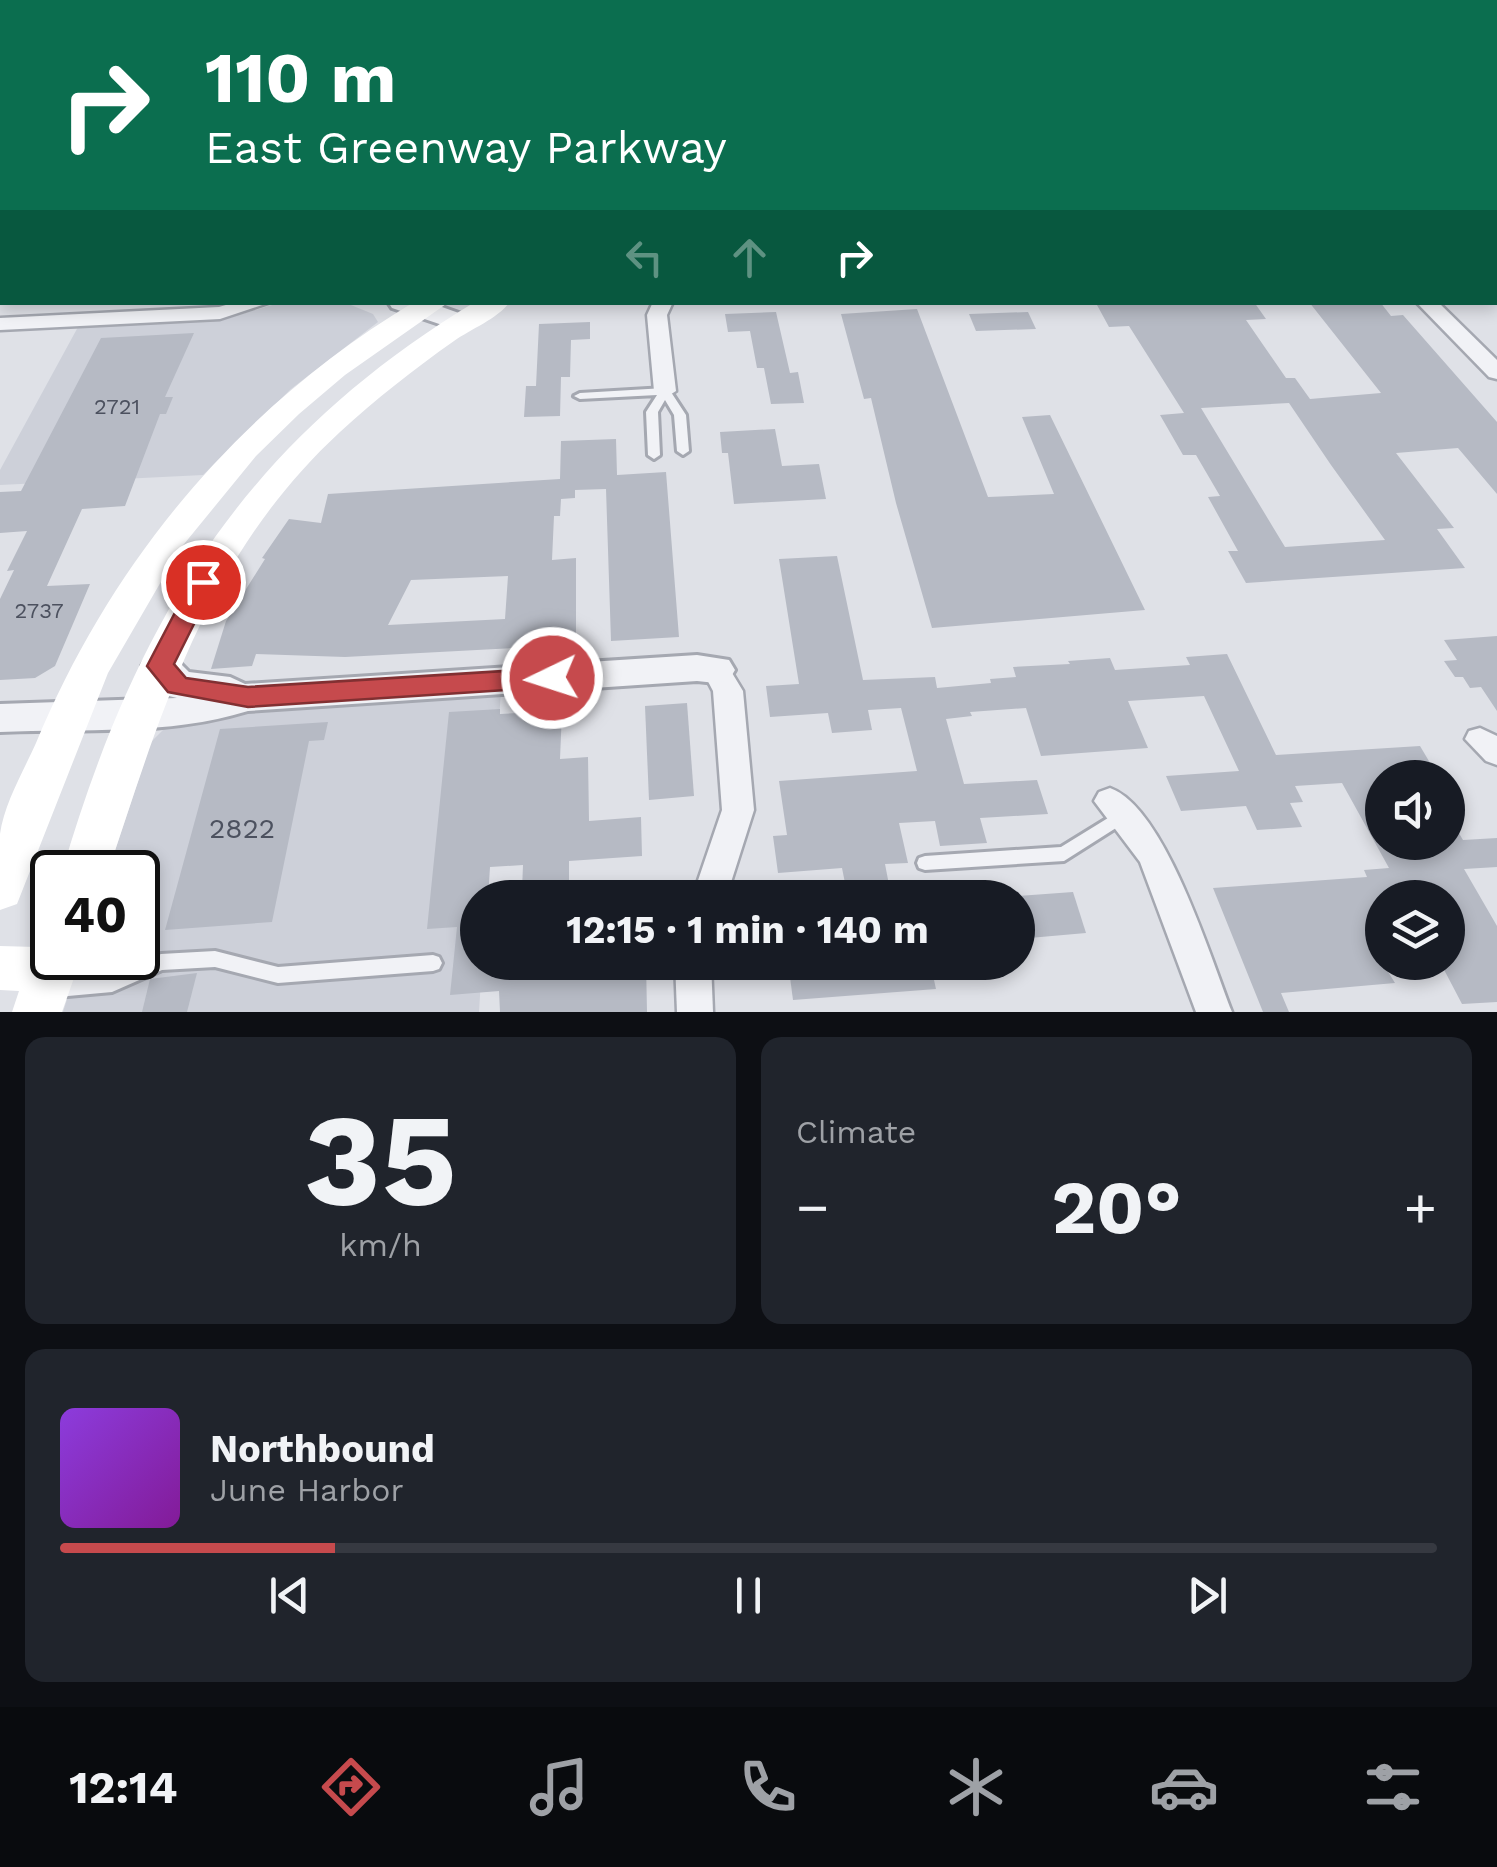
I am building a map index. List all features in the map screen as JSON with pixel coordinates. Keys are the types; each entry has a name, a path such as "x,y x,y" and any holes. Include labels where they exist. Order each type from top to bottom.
{"main road":[{"path":"0,890 69,715 132,593 177,526 232,462 315,384 418,305"},
{"path":"93,850 160,666 186,609 230,539 286,471 360,394 491,305"},
{"path":"232,462 286,471"},
{"path":"0,968 47,982"}],"street":[{"path":"0,324 220,313 250,305"},
{"path":"418,305 460,323"},
{"path":"662,305 657,315 665,391"},
{"path":"1429,305 1497,372"},
{"path":"160,666 178,685 248,697 697,668 716,670 728,691 738,810 715,880"},
{"path":"0,718 219,708 248,697"},
{"path":"1115,809 1154,854 1214,1012"},
{"path":"694,980 695,1012"}],"lane":[{"path":"580,396 665,391"},
{"path":"665,391 680,416 684,451"},
{"path":"654,455 652,412 665,391"},
{"path":"925,863 1064,854 1115,809"},
{"path":"47,982 112,984 161,962 215,959 278,974 433,963"}],"shaded area":[{"path":"272,305 351,305 373,314 378,322 291,389 203,475 0,485 0,470 78,327 229,318"},
{"path":"501,691 488,880 460,880 460,980 481,980 479,1012 63,1012 73,980 160,980 160,850 115,850 151,742 170,723 192,716"}],"building":[{"path":"1097,305 1256,305 1266,319 1246,320 1286,378 1295,378 1310,399 1381,393 1311,305 1382,305 1391,316 1403,315 1497,422 1497,494 1458,448 1396,453 1454,528 1437,529 1465,568 1246,583 1228,551 1238,551 1208,497 1220,496 1196,455 1183,455 1160,415 1184,413 1129,326 1109,327","holes":["1289,403 1385,540 1285,547 1201,408"]},
{"path":"917,309 988,497 1054,494 1022,417 1050,415 1145,610 932,628 871,398 864,399 841,314"},
{"path":"776,312 790,373 798,372 804,403 771,404 764,368 757,368 750,331 728,332 725,314"},
{"path":"1028,312 1036,329 976,331 969,314"},
{"path":"590,322 590,339 571,340 570,377 561,377 560,416 524,417 526,386 536,386 539,324"},
{"path":"194,333 165,397 173,397 166,414 160,414 125,506 82,509 47,586 90,584 55,666 35,678 0,680 0,599 14,570 7,571 27,531 0,533 0,492 21,491 101,338"},
{"path":"775,429 782,466 819,464 826,499 734,504 728,453 722,453 720,432"},
{"path":"616,439 617,475 666,472 679,637 611,641 606,489 575,490 575,498 561,499 560,516 554,516 552,560 576,558 576,633 551,634 550,646 345,657 256,654 252,666 211,669 226,621 289,519 321,523 328,494 560,479 561,441","holes":["508,576 505,619 388,625 411,580"]},
{"path":"837,556 863,680 935,677 937,688 1016,677 1013,667 1110,658 1115,670 1190,665 1186,657 1227,654 1276,755 1420,746 1428,760 1365,760 1365,825 1342,783 1295,786 1303,802 1290,803 1302,827 1257,830 1246,806 1181,811 1166,776 1239,771 1204,696 1128,701 1148,748 1041,756 1026,708 970,712 972,716 946,719 964,784 1037,780 1048,814 980,818 987,843 940,846 935,821 899,823 908,863 885,864 888,880 844,880 842,868 778,873 773,836 787,835 779,781 917,771 901,708 868,710 872,730 832,733 828,713 770,717 766,686 799,684 779,559"},
{"path":"1497,636 1497,711 1481,687 1470,688 1463,677 1455,677 1444,661 1457,660 1444,640"},
{"path":"687,703 694,796 649,800 645,706"},
{"path":"562,711 560,759 588,757 589,821 641,817 642,856 569,861 569,880 522,880 523,865 490,867 489,880 460,880 460,980 646,980 647,1012 500,1012 499,991 450,995 457,927 427,929 449,712"},
{"path":"328,722 324,740 309,741 272,922 165,930 220,729"},
{"path":"1497,838 1497,867 1464,869 1497,926 1497,1002 1462,1004 1449,980 1465,980 1465,880 1365,880 1365,980 1395,983 1281,993 1289,1012 1263,1012 1213,888 1367,877 1364,870 1389,868 1385,860 1465,860 1465,840"},
{"path":"1073,892 1086,933 1035,938 1035,895"},
{"path":"197,973 187,1012 142,1012 150,980"},
{"path":"790,980 934,980 936,989 793,1000"}],"route":[{"path":"203,582 160,666 185,688 228,691 248,697 552,678"}]}
